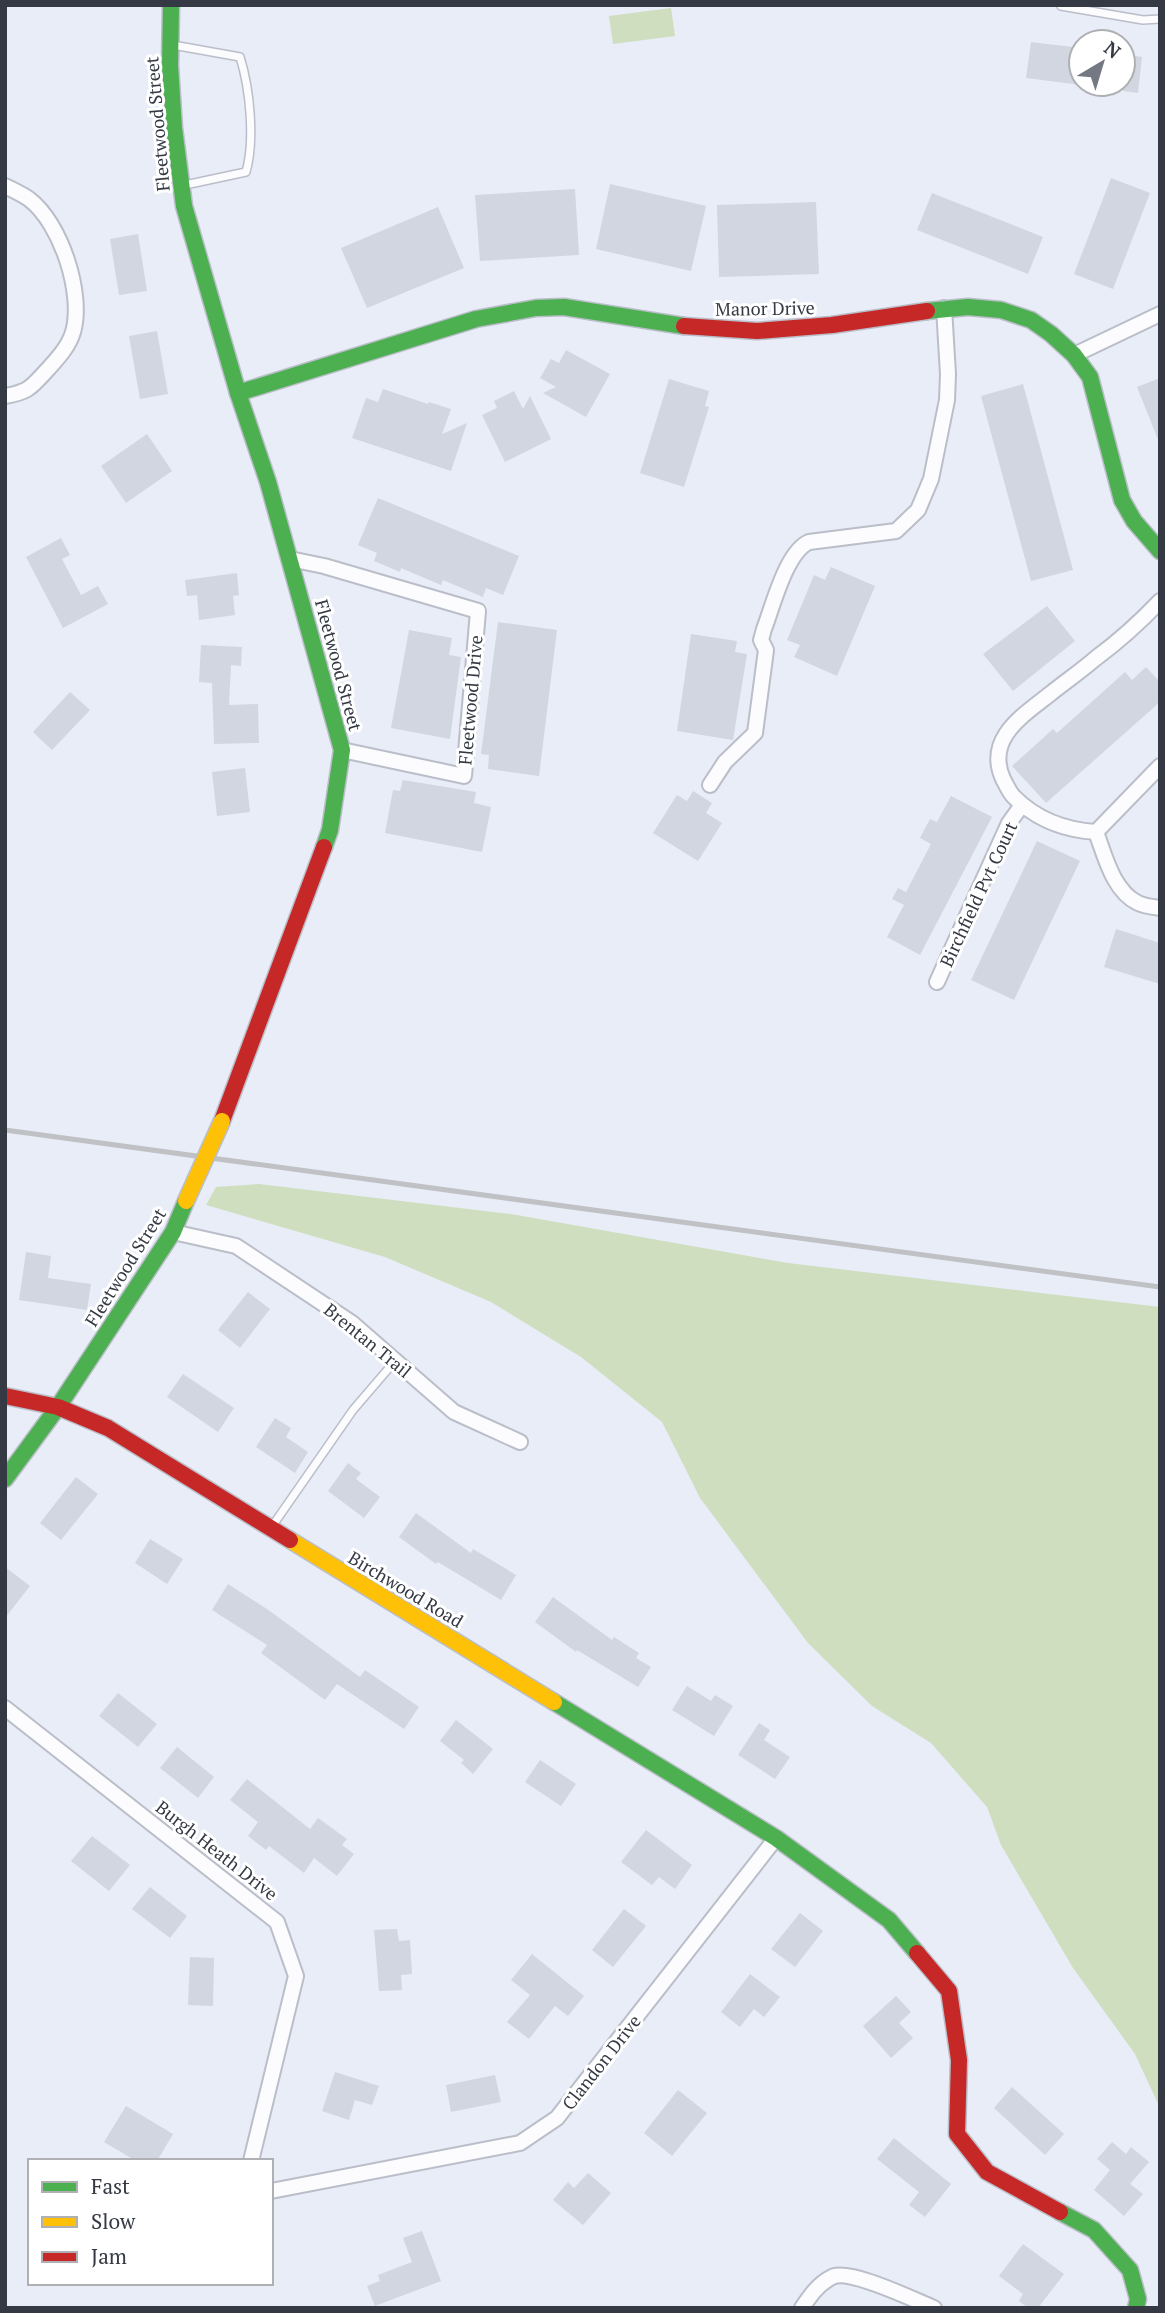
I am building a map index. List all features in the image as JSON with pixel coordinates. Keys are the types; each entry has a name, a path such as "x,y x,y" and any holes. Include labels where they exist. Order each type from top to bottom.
{"street":[{"name":"Fleetwood Street","path":"5,1479 58,1408 173,1232 222,1121 330,831 342,750 268,482 238,393 184,206 174,128 171,5"},
{"path":"5,186 30,200 48,220 61,244 71,275 76,310 72,334 61,354 24,393 5,396"},
{"name":"Manor Drive","path":"238,393 476,319 536,308 564,307 672,325 757,331 831,326 944,308 1001,310 1031,320 1051,334 1074,355 1090,376 1122,500 1134,521 1160,551"},
{"path":"710,785 725,762 755,733 766,650 761,640 792,558 802,545 809,542 895,531 918,510 931,479 947,400 944,308"},
{"path":"1074,355 1160,314"},
{"name":"Fleetwood Drive","path":"290,559 324,566 478,611 464,776 342,750"},
{"path":"1022,804 1010,792 998,767 998,751 1014,722 1098,657 1160,601"},
{"path":"1160,766 1096,832 1113,877 1125,894 1139,903 1160,908"},
{"name":"Birchfield Pvt Court","path":"937,982 1009,823 1022,804 1041,817 1072,831 1096,832"},
{"name":"Brentan Trail","path":"173,1232 236,1246 352,1323 454,1412 520,1442"},
{"name":"Birchwood Road","path":"5,1396 58,1408 108,1428 776,1838"},
{"name":"Burgh Heath Drive","path":"5,1708 277,1922 296,1976 251,2159"},
{"path":"776,1838 889,1920 949,1991 959,2060 957,2134 988,2172 1094,2230 1130,2270 1138,2299 1136,2308"},
{"name":"Clandon Drive","path":"273,2191 520,2143 557,2118 776,1838"},
{"path":"802,2308 815,2289 834,2275 852,2275 934,2308"}],"lane":[{"path":"1061,6 1143,20 1160,19"},
{"path":"171,45 240,57 247,80 251,157 246,172 181,186"},
{"path":"271,1528 353,1410 395,1360"}],"green space":[{"path":"671,8 675,36 613,44 609,16"},
{"path":"259,1184 511,1214 788,1263 1160,1307 1160,2108 1135,2054 1073,1968 1001,1845 987,1807 931,1743 872,1706 808,1643 700,1498 662,1422 581,1357 491,1302 385,1257 206,1205 216,1187"}],"building":[{"path":"1031,42 1067,46 1067,83 1026,78"},
{"path":"1137,56 1142,57 1137,93"},
{"path":"1111,178 1150,193 1113,289 1074,274"},
{"path":"610,184 706,206 691,271 596,249"},
{"path":"575,189 579,255 480,261 475,195"},
{"path":"932,193 1043,237 1028,274 917,230"},
{"path":"816,202 819,274 719,277 717,205"},
{"path":"438,207 464,268 367,308 341,248"},
{"path":"138,234 147,291 119,295 110,239"},
{"path":"157,331 168,394 140,399 129,336"},
{"path":"566,350 610,374 586,417 543,393 556,387 540,378 551,359 559,363"},
{"path":"1160,378 1160,442 1159,442 1137,387"},
{"path":"669,379 709,391 705,406 709,407 684,487 640,473"},
{"path":"1023,384 1073,570 1031,581 981,396"},
{"path":"383,389 451,409 442,434 467,423 451,471 352,438 366,398 378,402"},
{"path":"514,391 523,409 530,396 551,439 505,462 482,415 497,408 494,401"},
{"path":"147,434 172,471 126,503 101,466"},
{"path":"378,498 519,556 503,595 486,588 483,597 443,580 441,585 401,568 400,572 374,561 377,553 358,545"},
{"path":"61,538 70,555 62,559 81,595 98,586 108,604 63,628 26,557"},
{"path":"831,567 875,586 837,676 794,657 800,645 787,640 814,575 825,580"},
{"path":"237,573 239,595 233,596 235,615 199,620 197,595 187,596 185,580"},
{"path":"1047,606 1075,641 1013,691 983,654"},
{"path":"498,622 557,630 539,776 488,769 489,755 481,754"},
{"path":"409,630 452,638 449,655 461,657 450,739 391,728"},
{"path":"691,634 737,641 735,652 747,654 733,740 677,731"},
{"path":"201,645 242,647 241,666 231,665 229,705 258,704 259,743 214,744 212,683 199,682"},
{"path":"1146,667 1160,682 1160,702 1046,803 1012,766 1053,729 1057,733 1125,672 1132,680"},
{"path":"70,692 90,710 52,750 33,732"},
{"path":"245,768 250,812 217,816 212,772"},
{"path":"403,780 476,792 474,803 491,807 482,852 385,833 393,790 400,791"},
{"path":"693,791 712,803 706,813 722,823 698,861 653,833 677,795 687,801"},
{"path":"951,796 992,817 920,955 887,937 904,905 892,899 898,888 906,892 931,844 920,838 930,819 937,822"},
{"path":"1037,841 1080,861 1014,1000 971,980"},
{"path":"1116,929 1160,943 1160,984 1104,967"},
{"path":"26,1252 51,1256 48,1278 91,1284 87,1310 19,1300"},
{"path":"248,1292 270,1309 240,1348 218,1330"},
{"path":"183,1374 234,1408 218,1432 167,1397"},
{"path":"275,1418 291,1428 286,1437 308,1452 295,1473 256,1447"},
{"path":"348,1463 361,1473 356,1479 380,1497 364,1518 328,1491"},
{"path":"76,1477 98,1494 61,1540 40,1523"},
{"path":"416,1513 471,1553 473,1549 516,1575 501,1600 438,1562 436,1564 399,1537"},
{"path":"150,1539 183,1559 167,1584 135,1563"},
{"path":"5,1567 30,1586 5,1618"},
{"path":"228,1584 360,1677 365,1670 419,1707 404,1729 337,1684 325,1700 261,1653 267,1645 212,1610"},
{"path":"553,1597 612,1640 614,1637 639,1653 636,1658 651,1667 638,1687 577,1650 576,1652 535,1622"},
{"path":"687,1686 711,1701 715,1695 733,1706 714,1736 672,1710"},
{"path":"118,1693 157,1724 138,1747 99,1716"},
{"path":"456,1720 493,1749 473,1774 461,1763 464,1760 440,1741"},
{"path":"759,1723 770,1730 764,1740 790,1757 775,1779 738,1755"},
{"path":"177,1747 214,1777 198,1798 160,1768"},
{"path":"540,1760 576,1784 561,1806 525,1782"},
{"path":"247,1779 310,1829 318,1818 347,1839 342,1845 354,1854 337,1876 314,1858 304,1873 269,1846 266,1850 248,1836 258,1822 230,1800"},
{"path":"646,1830 692,1865 675,1889 659,1877 652,1885 621,1862"},
{"path":"92,1836 130,1865 109,1891 71,1861"},
{"path":"150,1887 187,1916 170,1938 132,1909"},
{"path":"624,1909 646,1926 613,1967 592,1950"},
{"path":"800,1913 823,1931 795,1967 771,1949"},
{"path":"397,1929 399,1941 410,1940 412,1974 401,1975 402,1990 379,1991 374,1930"},
{"path":"532,1954 584,1996 568,2016 555,2006 529,2039 507,2022 530,1995 511,1980"},
{"path":"190,1957 214,1958 213,2006 188,2005"},
{"path":"750,1974 780,1997 764,2017 754,2009 740,2027 721,2012"},
{"path":"896,1996 911,2012 899,2023 913,2038 891,2058 863,2026"},
{"path":"335,2072 379,2086 372,2105 355,2100 349,2120 322,2111"},
{"path":"495,2075 501,2102 451,2112 446,2085"},
{"path":"1012,2087 1064,2134 1045,2155 994,2108"},
{"path":"678,2090 707,2113 672,2156 644,2133"},
{"path":"126,2106 173,2134 158,2159 133,2159 104,2142"},
{"path":"894,2138 951,2184 925,2217 909,2205 919,2192 877,2159"},
{"path":"1112,2142 1126,2154 1131,2147 1149,2162 1130,2184 1143,2194 1124,2216 1094,2190 1110,2170 1097,2159"},
{"path":"588,2173 611,2193 583,2225 553,2200 568,2182 574,2188"},
{"path":"422,2231 441,2281 375,2306 367,2286 380,2281 378,2275 412,2262 403,2238"},
{"path":"1023,2244 1064,2274 1038,2308 1028,2308 1019,2301 1023,2294 999,2276"}],"railway":[{"path":"5,1130 1160,1287"}],"traffic: fast":[{"path":"171,5 170,66 174,128 184,206 238,393 268,482 342,750 330,830 324,847"},
{"path":"238,393 476,319 536,308 564,307 684,326"},
{"path":"927,311 968,307 1001,310 1031,320 1074,355 1090,377 1122,500 1134,521 1160,551"},
{"path":"5,1479 58,1407 173,1232 186,1201"},
{"path":"554,1702 776,1838 889,1920 917,1953"},
{"path":"1060,2212 1094,2230 1130,2270 1138,2299 1136,2308"}],"traffic: slow":[{"path":"186,1201 222,1121"},
{"path":"290,1540 554,1702"}],"traffic: jam":[{"path":"684,326 757,331 832,325 927,311"},
{"path":"222,1121 324,847"},
{"path":"5,1396 58,1407 108,1428 290,1540"},
{"path":"917,1953 949,1991 959,2060 957,2134 987,2172 1060,2212"}]}
